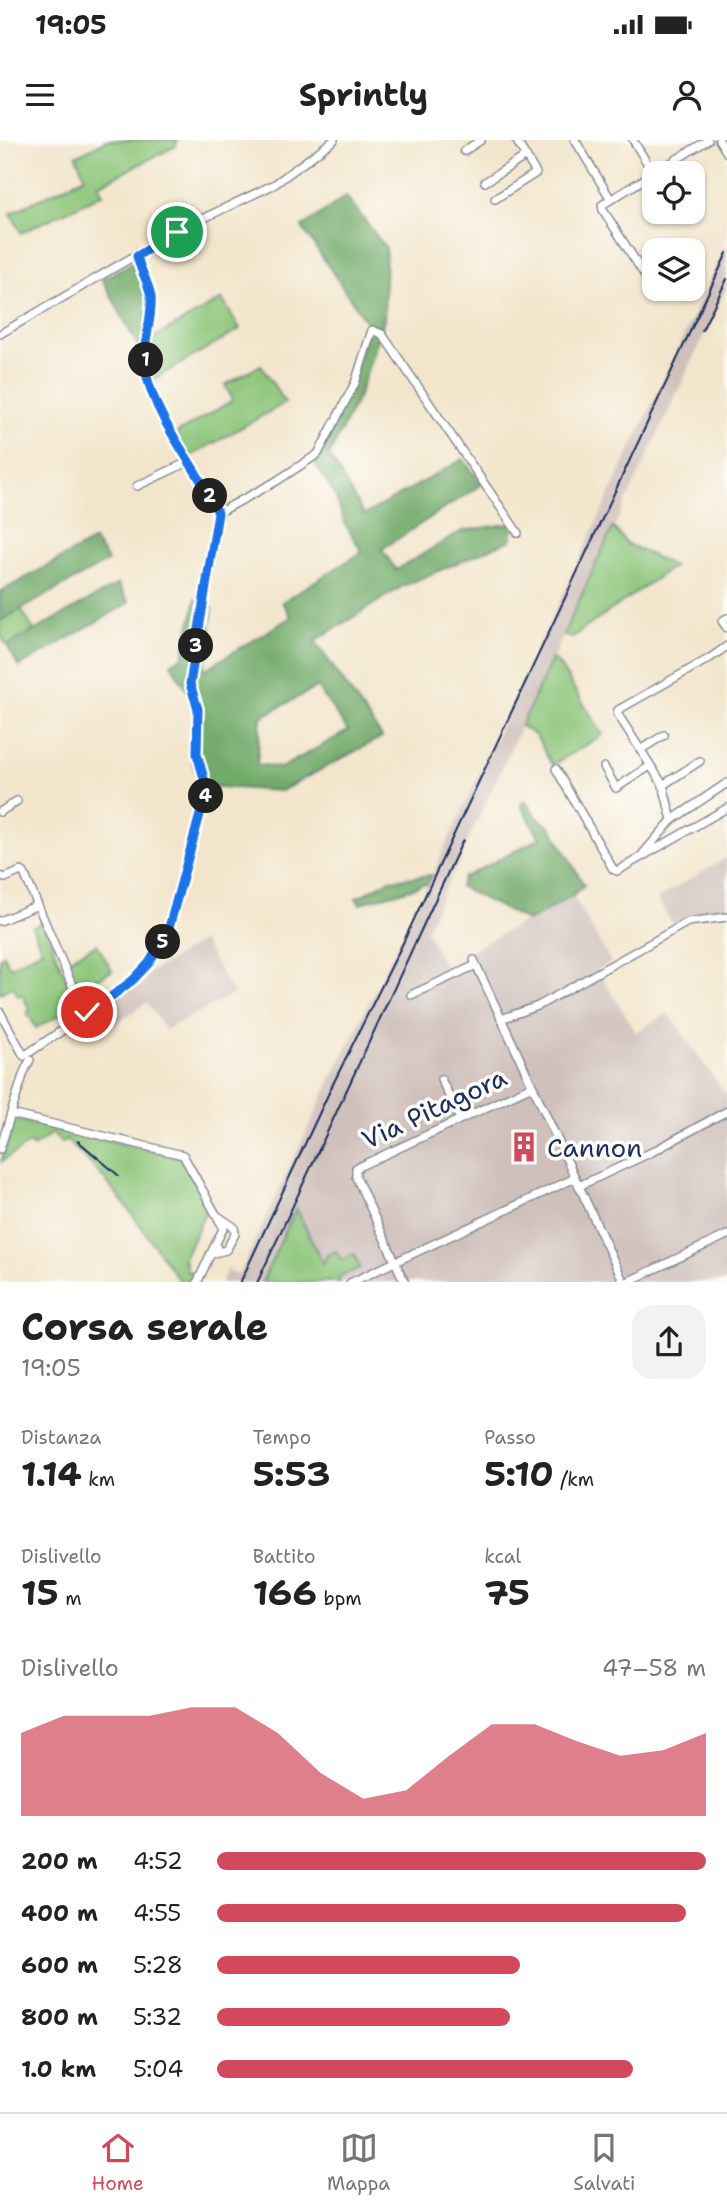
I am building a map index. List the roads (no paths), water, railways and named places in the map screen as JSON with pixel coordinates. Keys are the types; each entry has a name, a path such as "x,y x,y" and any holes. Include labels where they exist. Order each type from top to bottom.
{"street":[{"path":"0,334 181,229 275,184 334,140"},
{"path":"464,151 481,140"},
{"path":"495,199 536,173 516,140"},
{"path":"575,140 610,198"},
{"path":"633,140 646,161"},
{"path":"673,161 708,140"},
{"path":"719,140 727,153"},
{"path":"485,183 526,156"},
{"path":"642,179 602,205 603,211 642,271"},
{"path":"83,1011 93,1010 133,980 166,938 207,793 197,754 198,709 190,684 218,513 159,407 145,371 151,299 137,256"},
{"path":"218,513 275,482 318,454 355,383 372,330 382,334 518,533"},
{"path":"137,486 188,462"},
{"path":"672,820 663,785 617,713 727,646"},
{"path":"640,750 664,735"},
{"path":"663,785 700,761"},
{"path":"604,767 616,788 650,766"},
{"path":"556,769 612,869 617,871 727,808"},
{"path":"635,862 672,820 727,783"},
{"path":"0,812 17,801"},
{"path":"0,876 5,878 24,872 83,1011 79,1019 26,1055"},
{"path":"0,921 38,905"},
{"path":"501,1019 538,1006 688,922 727,917"},
{"path":"411,995 475,963 625,1282"},
{"path":"0,1012 26,1055 24,1072 0,1149"},
{"path":"441,1079 460,1119"},
{"name":"Via Pitagora","path":"396,1261 356,1177 355,1169 532,1086"},
{"path":"351,1282 577,1182 652,1152 727,1111"},
{"path":"11,1114 183,1154 218,1215 235,1234 228,1248 218,1248"},
{"path":"197,1282 210,1254 218,1248 227,1226"},
{"path":"627,1282 727,1235"},
{"path":"396,1261 405,1282"}],"railway":[{"path":"240,1282 727,253"},
{"path":"702,330 727,279"},
{"path":"257,1282 463,840"},
{"path":"78,1141 118,1175"}],"place":[{"name":"Cannon","path":"524,1147"}]}
